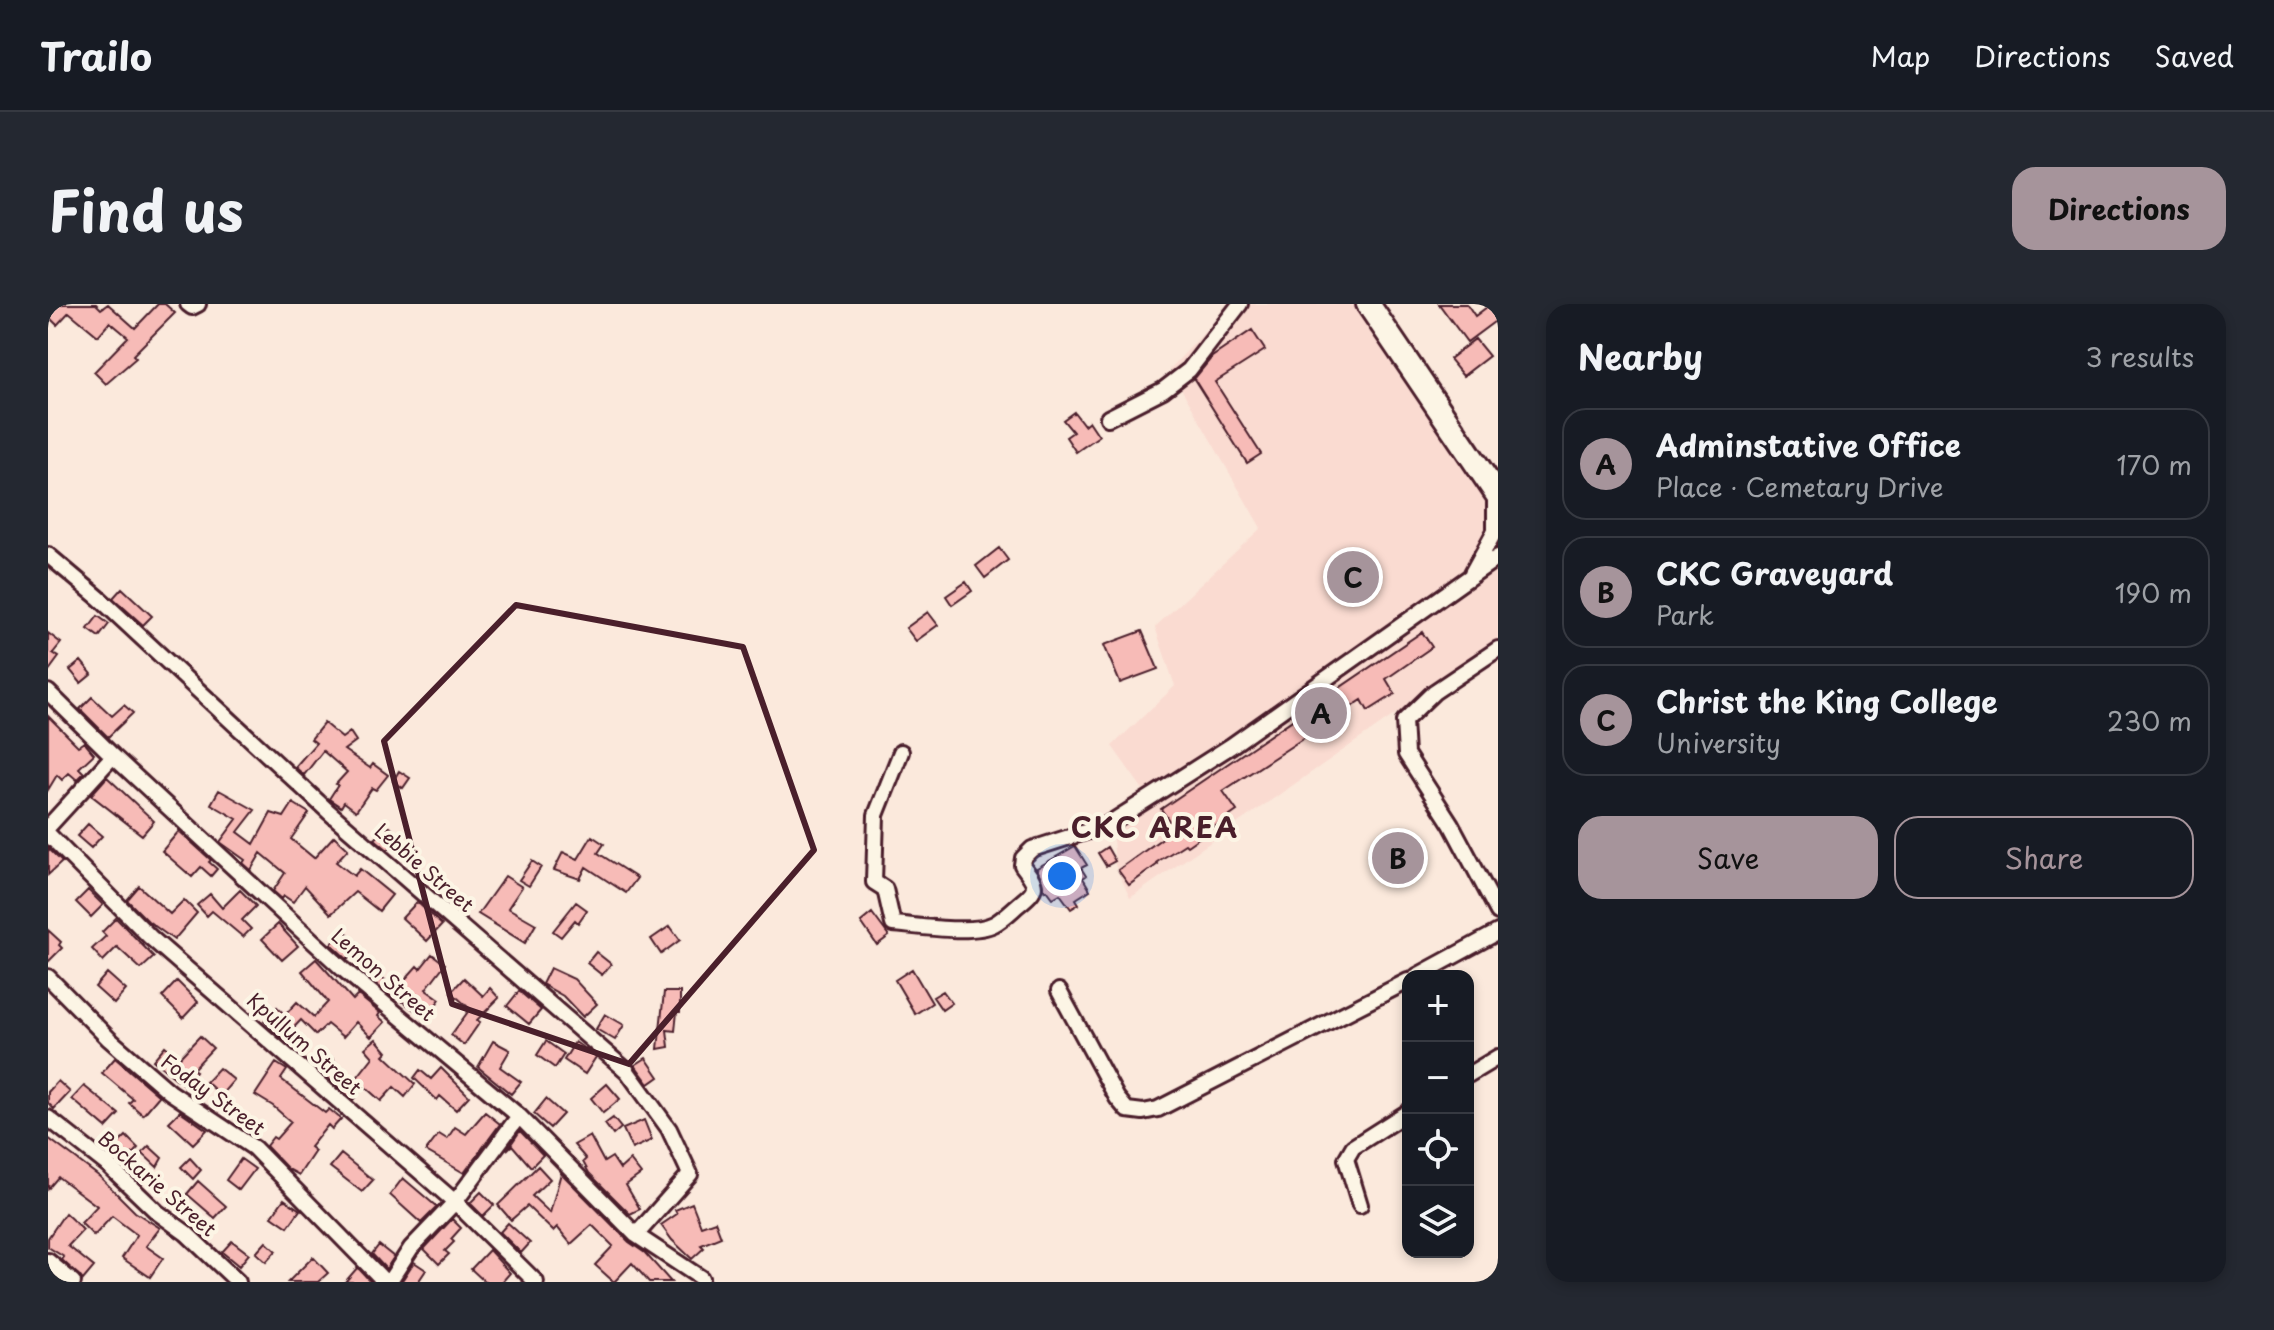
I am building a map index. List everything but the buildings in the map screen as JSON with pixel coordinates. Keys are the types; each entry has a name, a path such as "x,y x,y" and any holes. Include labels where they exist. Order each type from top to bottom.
{"main road":[{"path":"1368,304 1497,494"}],"street":[{"path":"188,304 192,307 198,304"},
{"path":"1108,418 1163,390 1189,370 1240,304"},
{"path":"1470,577 1495,531 1497,494"},
{"name":"Lebbie Street","path":"48,555 99,598 329,812 627,1071 669,1129 690,1174 636,1235"},
{"path":"901,752 876,815 874,882 885,889 893,924 962,928 993,925 1030,895 1035,887 1022,865 1023,858 1032,849 1107,825 1231,746 1498,557"},
{"path":"1498,649 1434,692 1404,721 1406,754 1451,824 1498,912"},
{"name":"Lemon Street","path":"48,692 343,969 519,1116 636,1235 701,1278"},
{"path":"48,827 113,756"},
{"name":"Kpullum Street","path":"48,834 150,937 455,1202 536,1282"},
{"path":"1428,970 1498,932"},
{"name":"Foday Street","path":"48,977 109,1039 170,1092 254,1148 387,1282"},
{"path":"1059,991 1117,1098 1127,1110 1143,1112 1158,1109 1402,984"},
{"path":"1474,1071 1498,1057"},
{"path":"1360,1205 1346,1159 1353,1147 1405,1114"},
{"path":"387,1282 411,1248 455,1202 519,1116"},
{"name":"Bockarie Street","path":"48,1118 109,1166 238,1282"},
{"path":"48,1261 73,1282"}],"highlighted area":[{"path":"516,605 743,647 814,850 629,1064 452,1004 384,741"}],"shaded area":[{"path":"1231,304 1361,304 1498,506 1498,643 1130,898 1115,865 1113,839 1149,798 1112,746 1175,686 1155,627 1261,528 1170,369"}],"place":[{"name":"Christ the King College","path":"1353,577"},
{"name":"Adminstative Office","path":"1321,713"},
{"name":"CKC Graveyard","path":"1398,858"}],"district":[{"name":"CKC AREA","path":"1155,828"}]}
